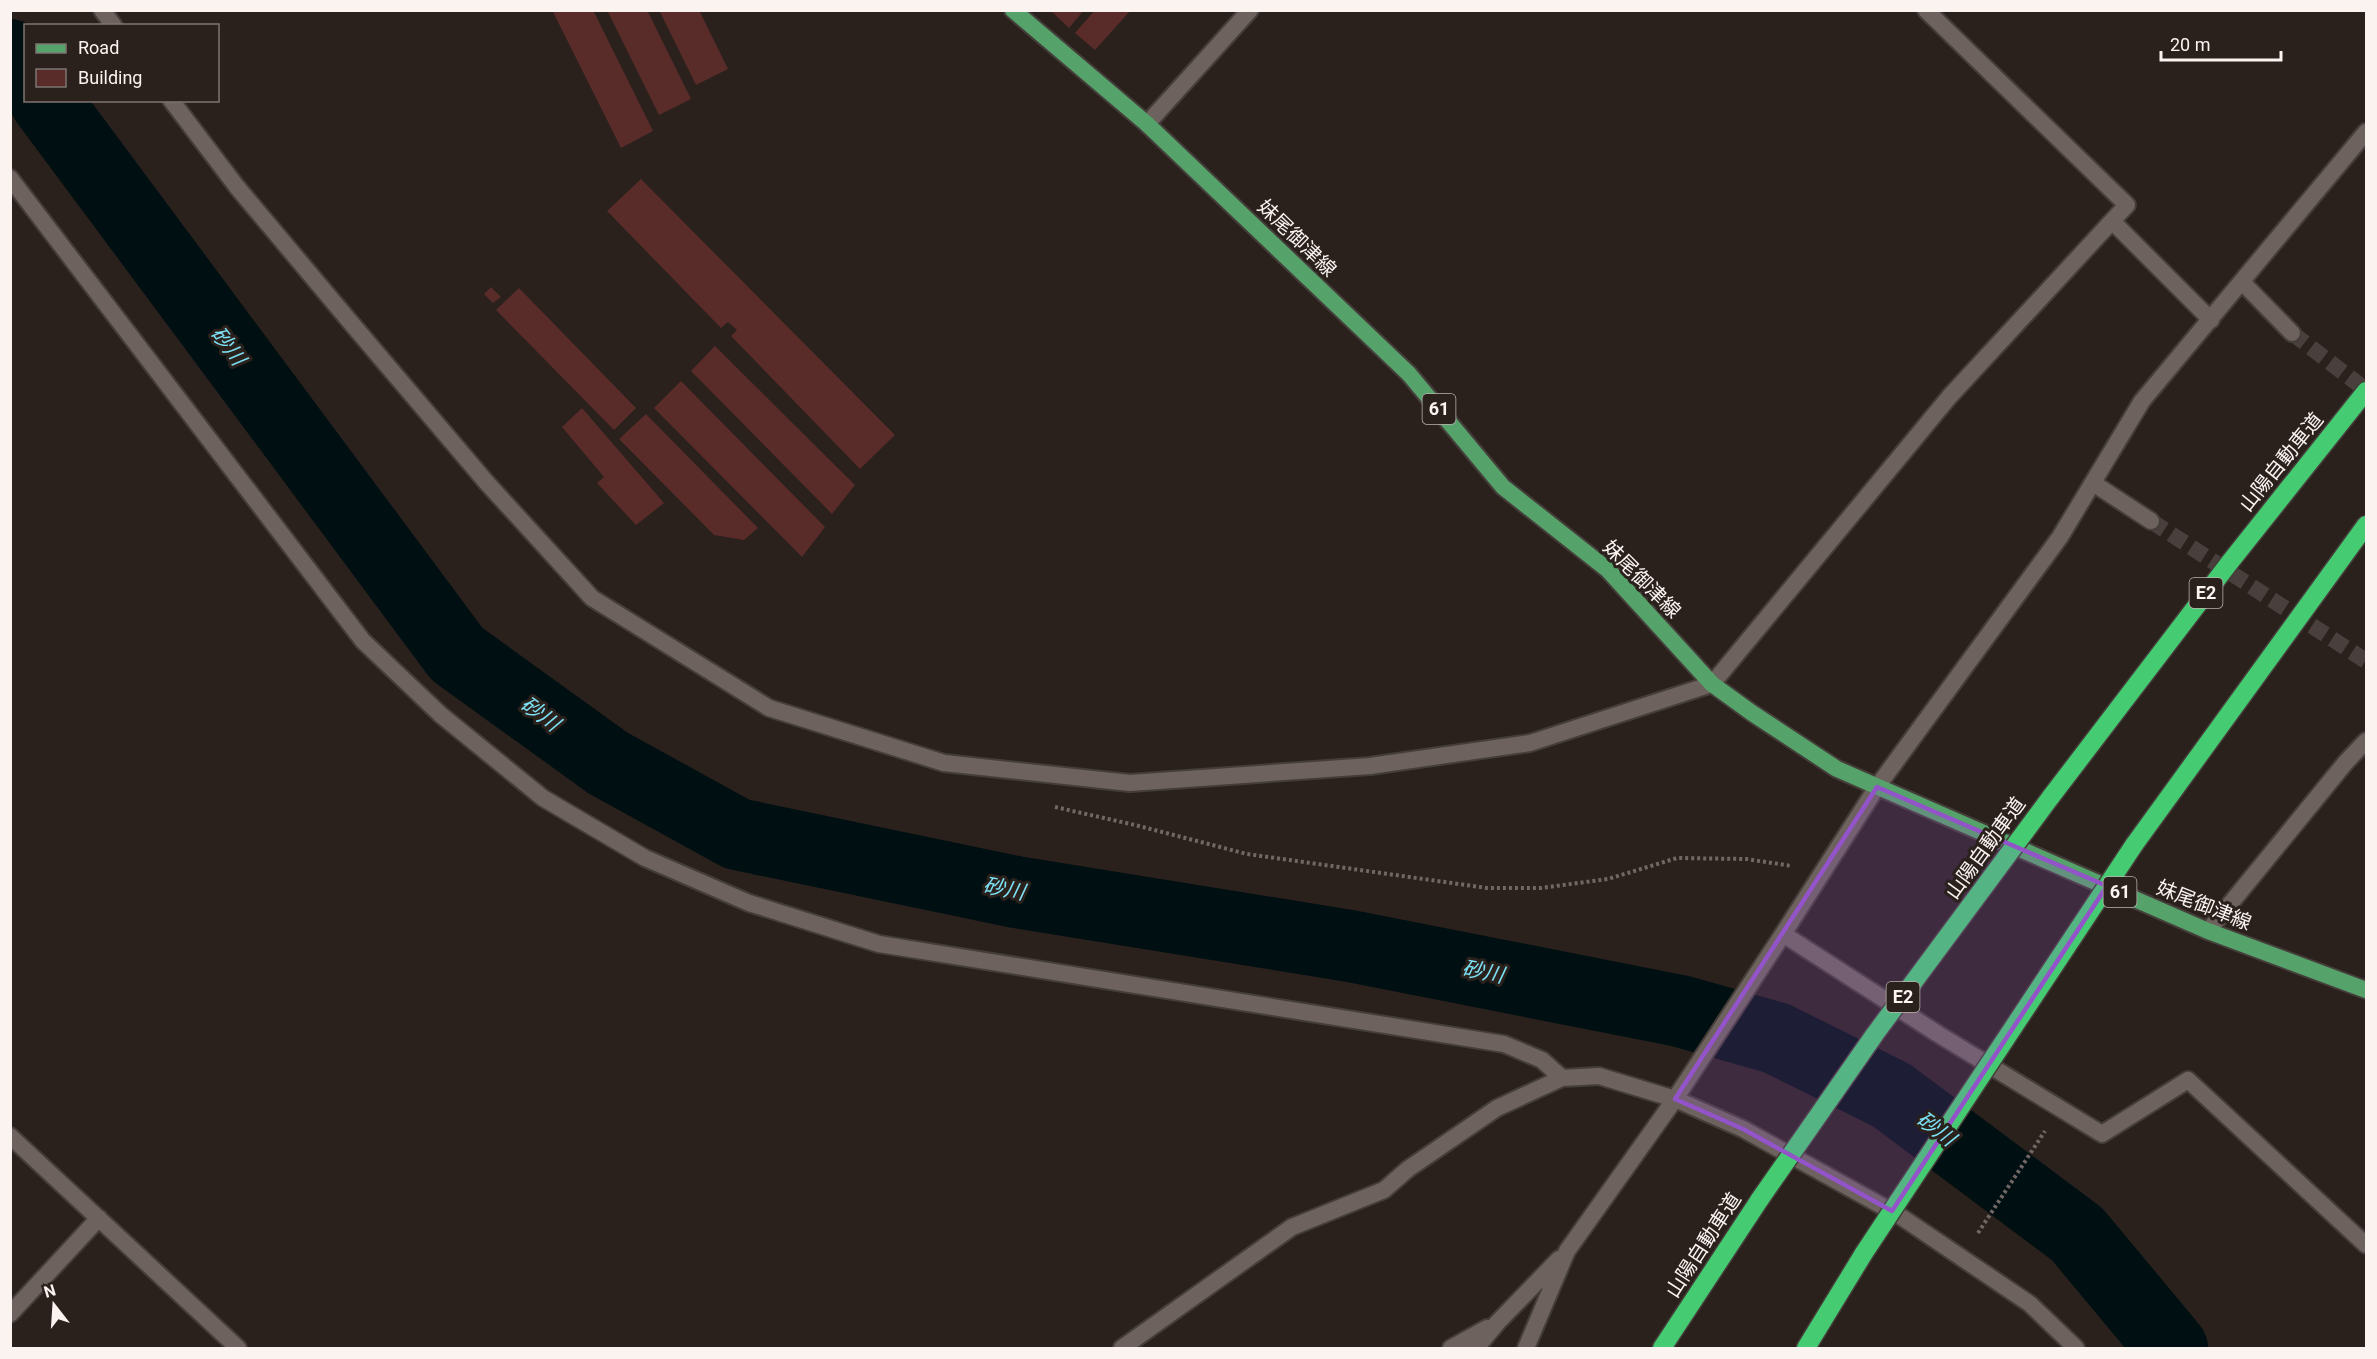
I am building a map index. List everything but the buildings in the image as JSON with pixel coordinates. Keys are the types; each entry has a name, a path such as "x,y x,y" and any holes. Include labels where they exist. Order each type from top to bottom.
{"highway":[{"name":"山陽自動車道","path":"1662,1348 1760,1199 1875,1034 2050,798 2230,562 2367,391"},
{"path":"1806,1348 1864,1253 2134,845 2367,525"}],"main road":[{"name":"妹尾御津線","path":"1013,10 1147,124 1409,374 1503,487 1608,570 1712,684 1837,769 2208,931 2367,990"}],"street":[{"path":"102,10 112,24"},
{"path":"1147,124 1250,10"},
{"path":"173,102 237,187 352,324 487,483 592,598 769,708 944,763 1130,783 1370,766 1530,744 1712,684 1950,396 2127,205 1926,10"},
{"path":"1476,1348 1567,1251 1675,1099 1768,959 1877,787 2053,546 2142,401 2367,132"},
{"path":"10,178 363,641 441,715 543,798 645,858 749,903 879,944 1504,1044 1542,1060 1562,1078"},
{"path":"2112,221 2211,320"},
{"path":"2242,282 2292,333"},
{"path":"2093,483 2151,521"},
{"path":"2208,931 2346,762 2367,741"},
{"path":"1783,934 1938,1034 2102,1134 2188,1080 2367,1245"},
{"path":"1122,1348 1293,1227 1384,1190 1408,1169 1497,1108 1562,1078 1599,1076 1675,1099 1743,1129 1880,1204 2030,1304 2076,1348"},
{"path":"10,1136 238,1348"},
{"path":"10,1314 99,1218"},
{"path":"1526,1348 1567,1251"},
{"path":"1451,1348 1498,1322"}],"path":[{"path":"1044,804 1247,854 1487,888 1541,888 1608,879 1677,858 1746,859 1823,871"},
{"path":"1962,1258 2060,1108"}],"highlighted area":[{"path":"1877,787 2107,886 1892,1211 1743,1129 1675,1099"}],"waterway":[{"name":"砂川","path":"10,55 24,72"},
{"name":"砂川","path":"46,102 457,654 608,763 737,834 1016,892 1350,946 1680,1011 1776,1038 1891,1095 2077,1234 2172,1348"}],"tunnel":[{"path":"2292,333 2366,390"},
{"path":"2151,521 2366,661"}]}
